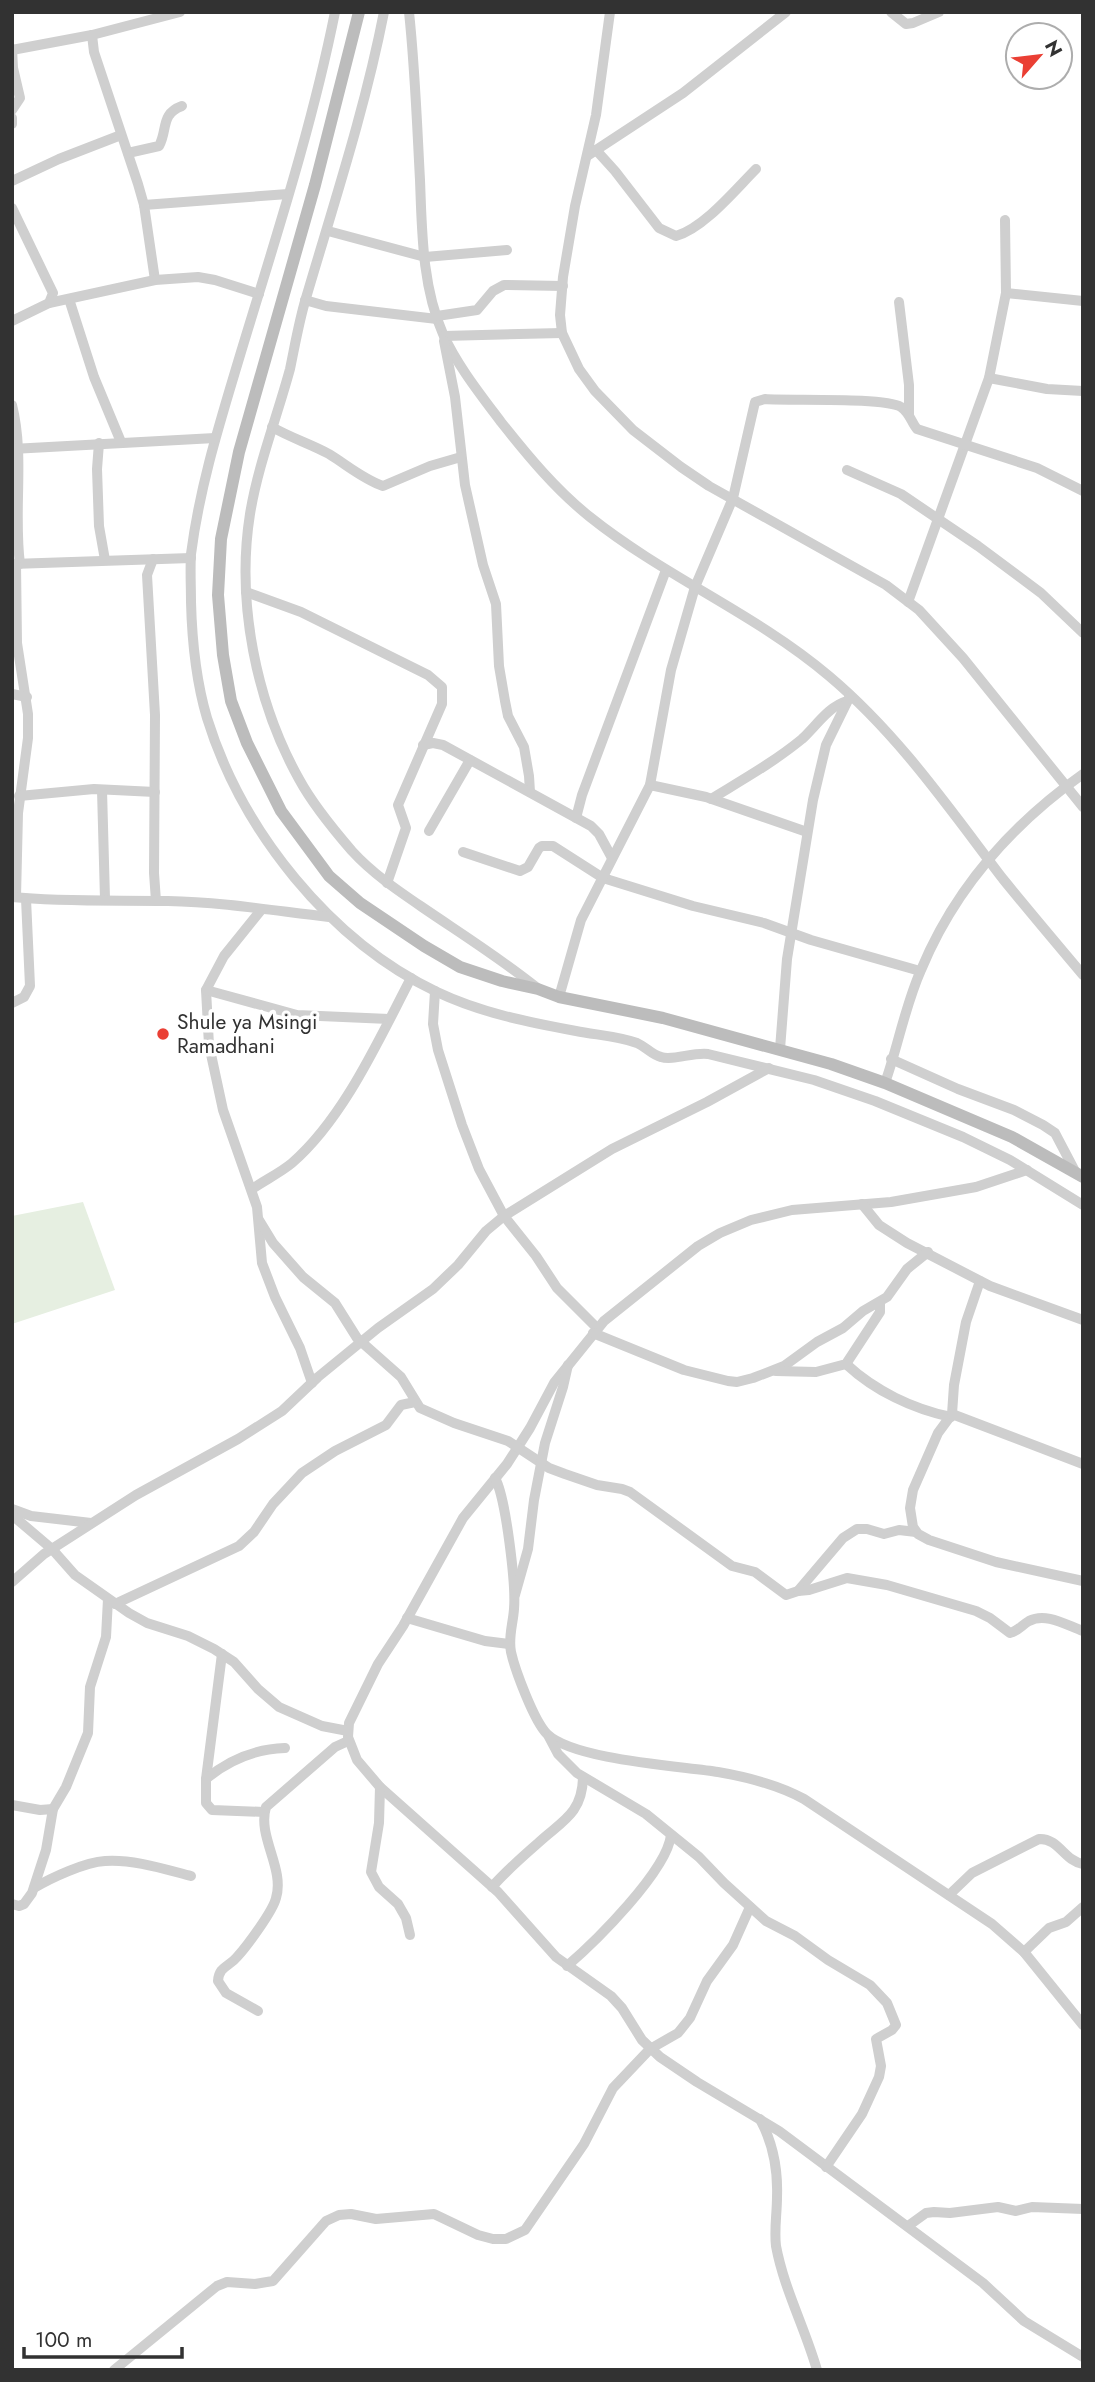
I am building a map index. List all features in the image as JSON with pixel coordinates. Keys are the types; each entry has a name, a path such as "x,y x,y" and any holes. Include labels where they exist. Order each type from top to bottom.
{"main road":[{"path":"359,12 316,185 239,452 221,539 218,595 223,655 231,701 281,811 329,876 360,903 460,967 559,997 663,1018 780,1049 885,1083 1012,1137 1079,1175"}],"street":[{"path":"12,110 20,97 13,68 13,50 92,35 180,12"},
{"path":"335,12 308,123 215,438 201,494 191,558 192,622 198,680 207,718 241,796 266,838 293,878 329,917 380,958 435,991 505,1017 634,1042 662,1058 709,1054 814,1080 875,1101 963,1137 1027,1170 1083,1205"},
{"path":"384,12 376,53 328,231 305,300 250,516 246,592 257,667 274,728 299,781 354,853 387,883 495,955 538,989"},
{"path":"409,12 429,285 443,335 461,367 490,408 560,492 591,518 666,570 776,637 831,677 849,699 882,725 1083,975"},
{"path":"610,12 592,153 575,206 560,315 562,333 579,369 595,391 633,430 681,467 886,585 919,610 954,648 1083,807"},
{"path":"592,153 682,93 786,12"},
{"path":"891,12 906,24 939,12"},
{"path":"92,35 94,52 144,205 155,280"},
{"path":"128,153 159,146 162,143 165,120 170,113 182,106"},
{"path":"12,118 12,124"},
{"path":"12,181 121,135"},
{"path":"592,153 615,171 659,228 676,236 685,233 705,218 756,169"},
{"path":"144,205 288,194"},
{"path":"12,208 52,289 53,296 49,303"},
{"path":"908,602 989,378 1006,293 1005,220"},
{"path":"328,231 425,257 507,250"},
{"path":"12,321 49,303 155,280 198,277 258,294"},
{"path":"305,300 348,309 437,318 477,310 494,291 504,285 563,286"},
{"path":"1006,293 1083,301"},
{"path":"69,299 94,377 121,442"},
{"path":"899,302 909,385 909,414"},
{"path":"443,335 562,333"},
{"path":"443,335 455,397 461,457 473,527 496,604 499,666 505,701 524,747 530,792"},
{"path":"989,378 1047,389 1083,391"},
{"path":"559,997 578,927 650,785 671,670 695,587 733,498 753,407 758,400 886,403 902,408 909,414 917,429 1037,468 1083,491"},
{"path":"12,405 18,526 17,643 27,697 28,738 15,836 18,898 30,986 24,997 12,1003"},
{"path":"272,427 288,437 330,454 383,486 430,466 461,457"},
{"path":"16,449 215,438"},
{"path":"99,443 98,502 105,561"},
{"path":"848,470 901,494 1026,580 1083,634"},
{"path":"16,564 191,558"},
{"path":"153,559 147,575 153,653 156,901"},
{"path":"576,818 582,795 666,570"},
{"path":"246,592 301,612 439,683 444,694 442,704 398,805 406,828 387,883"},
{"path":"12,694 27,697"},
{"path":"711,799 800,740 835,707 849,699"},
{"path":"780,1049 787,959 822,755 849,699"},
{"path":"434,723 435,733 443,745 597,831 612,858"},
{"path":"423,745 443,745"},
{"path":"429,831 470,761"},
{"path":"885,1083 920,971 946,916 988,858 1065,786 1083,774"},
{"path":"650,785 673,788 711,799 807,832"},
{"path":"19,796 102,790 155,792"},
{"path":"102,790 105,899"},
{"path":"463,852 520,871 528,867 539,848 552,846 603,878 693,906 764,923 920,971"},
{"path":"18,898 156,901 329,917"},
{"path":"261,910 224,956 206,990 209,1045 233,1142 252,1189 259,1220 261,1263 300,1348 312,1383"},
{"path":"252,1189 292,1163 321,1132 370,1058 411,978"},
{"path":"206,990 297,1015 389,1019"},
{"path":"435,991 433,1024 438,1050 472,1152 504,1216 557,1288 595,1330 684,1370 737,1382 774,1370 843,1328 863,1311 892,1293 907,1269 928,1252"},
{"path":"891,1059 1044,1125 1055,1133 1079,1175"},
{"path":"12,1582 52,1549 136,1495 289,1406 382,1324 433,1289 458,1265 486,1231 504,1216 612,1149 769,1068"},
{"path":"1027,1170 976,1187 908,1199 792,1210 751,1220 720,1233 680,1259 595,1330 544,1397 530,1428 518,1446 463,1518 378,1664 353,1715 348,1736 357,1760 380,1787 492,1887 556,1957 616,2001 650,2049 687,2076 760,2118 908,2225 983,2283 1024,2321 1083,2357"},
{"path":"862,1204 879,1225 907,1243 980,1281 1083,1320"},
{"path":"259,1220 273,1243 303,1277 335,1303 349,1329 401,1377 422,1409 518,1446 542,1464 588,1483 630,1492 732,1566 755,1572 786,1595 840,1579 854,1579 887,1585 936,1601 962,1606 990,1618 1010,1633 1032,1620 1041,1618 1083,1631"},
{"path":"916,1532 911,1517 913,1490 938,1433 952,1416 954,1385 965,1322 980,1281"},
{"path":"774,1370 816,1372 846,1364 880,1312 880,1302"},
{"path":"568,1363 546,1437 528,1549 514,1599 509,1644 529,1702 558,1754 583,1777 640,1810 699,1857 766,1921 795,1936 870,1985 887,2003 896,2025 876,2039 881,2066 879,2077 865,2110 827,2167"},
{"path":"846,1364 865,1379 921,1410 952,1416 1083,1464"},
{"path":"111,1601 239,1546 254,1532 273,1504 302,1473 321,1459 386,1425 401,1405 415,1402"},
{"path":"495,1478 503,1499 514,1599"},
{"path":"12,1509 31,1516 91,1524"},
{"path":"12,1515 52,1549 75,1575 111,1601 147,1623 188,1636 222,1654 234,1662 258,1689 279,1707 348,1736"},
{"path":"799,1591 843,1538 863,1529 884,1534 899,1530 916,1532 996,1562 1083,1581"},
{"path":"12,1904 19,1906 28,1901 34,1888 46,1850 53,1809 66,1787 88,1733 90,1687 106,1637 111,1601"},
{"path":"407,1618 485,1641 509,1644"},
{"path":"222,1654 206,1779 206,1803 212,1810 264,1812"},
{"path":"548,1735 569,1746 605,1755 716,1772 782,1788 815,1805 901,1866 976,1912 1024,1952 1083,2025"},
{"path":"258,2011 226,1993 218,1980 222,1968 239,1955 276,1898 277,1878 264,1812 266,1807 302,1774 348,1736"},
{"path":"206,1779 226,1763 259,1749 285,1748"},
{"path":"492,1887 568,1818 577,1805 583,1777"},
{"path":"380,1787 379,1823 371,1872 379,1887 398,1904 406,1918 410,1935"},
{"path":"12,1805 40,1810 53,1809"},
{"path":"567,1966 606,1929 638,1893 667,1849 671,1835"},
{"path":"949,1895 972,1873 1039,1839 1048,1839 1069,1859 1083,1864"},
{"path":"34,1888 63,1872 106,1861 191,1875"},
{"path":"114,2370 217,2286 227,2282 255,2284 273,2281 326,2221 339,2215 351,2214 376,2219 434,2214 478,2235 506,2239 517,2235 532,2223 584,2144 613,2088 650,2049 672,2037 683,2027 696,2007 707,1981 733,1945 750,1907"},
{"path":"1024,1952 1049,1928 1063,1924 1083,1907"},
{"path":"760,2118 773,2153 776,2177 776,2246 786,2284 817,2370"},
{"path":"908,2225 926,2213 934,2212 950,2213 998,2207 1016,2211 1032,2207 1083,2209"}],"shaded area":[{"path":"83,1202 115,1290 12,1324 12,1216"}],"place":[{"name":"Shule ya Msingi Ramadhani","path":"163,1034"}]}
